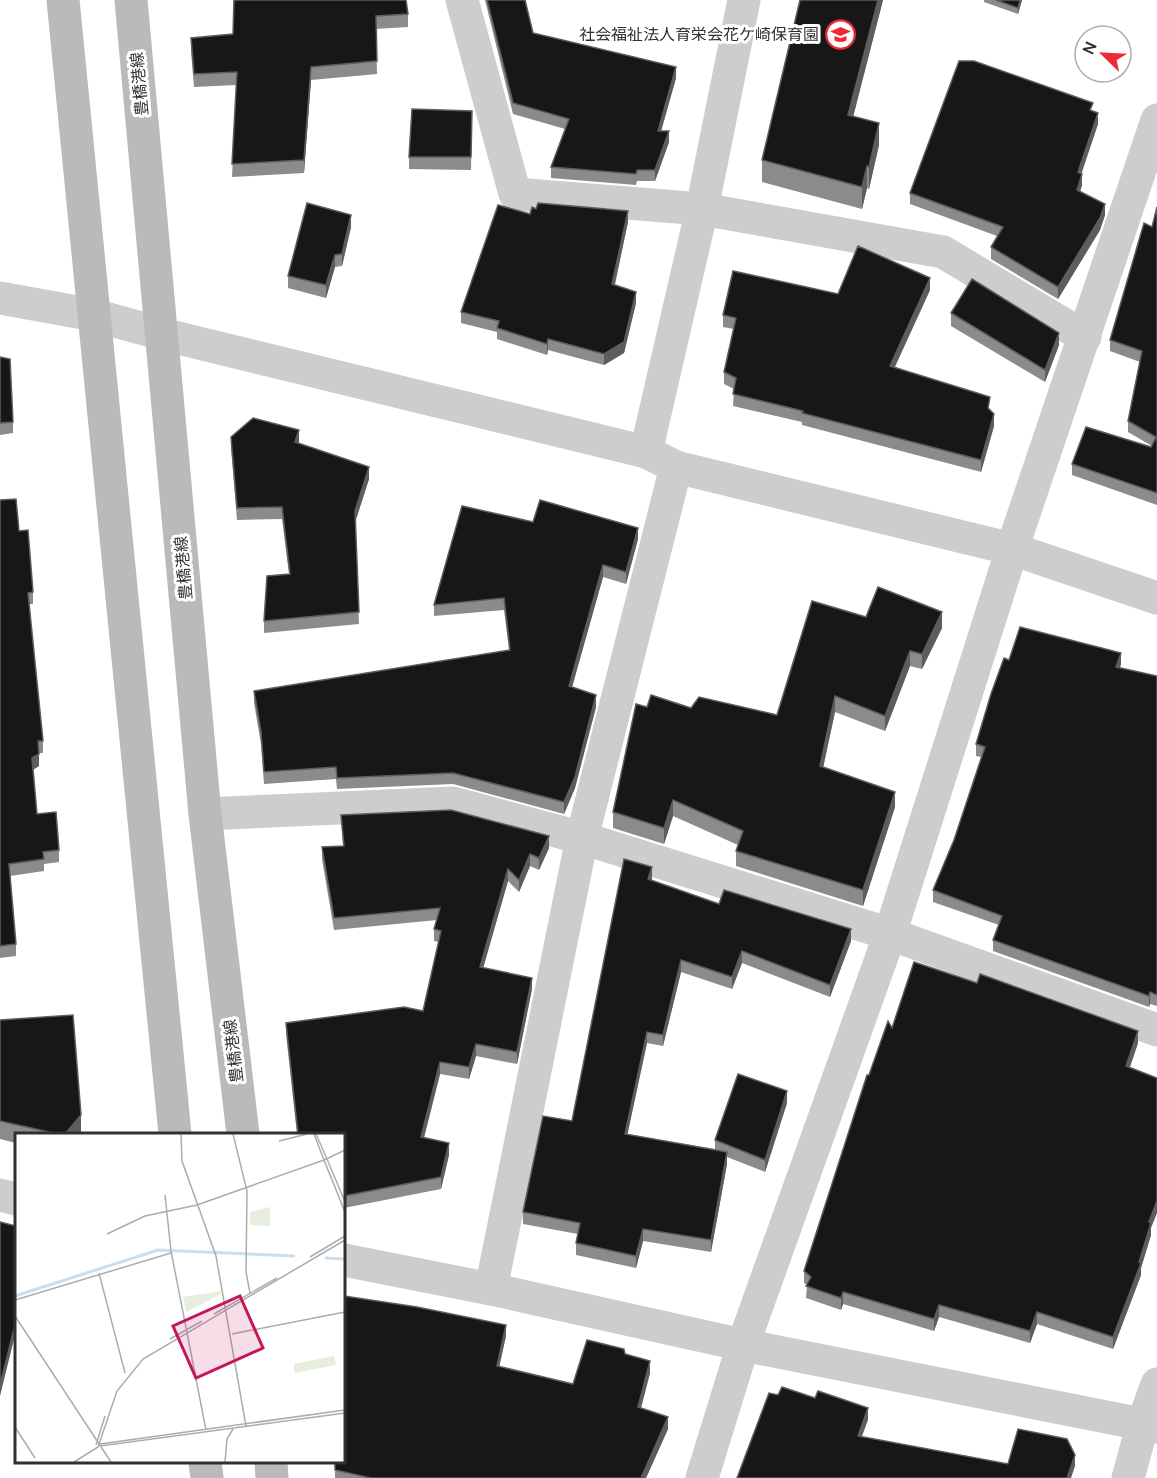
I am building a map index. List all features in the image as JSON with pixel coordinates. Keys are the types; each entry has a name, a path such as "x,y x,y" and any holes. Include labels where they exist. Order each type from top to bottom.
{"main road":[{"path":"63,0 175,1133"},
{"name":"豊橋港線","path":"131,0 205,814 243,1133"},
{"path":"205,1463 207,1478"},
{"path":"271,1463 272,1478"}],"street":[{"path":"462,0 515,194 702,209 943,252 1085,337"},
{"path":"646,452 702,209 744,0"},
{"path":"702,1478 743,1345 890,934 1012,549 1157,120"},
{"path":"0,298 94,315 162,334 646,452 676,467 1012,549 1157,598"},
{"path":"491,1289 582,838 676,467"},
{"path":"205,814 453,803 582,838 890,934 1157,1030"},
{"path":"0,1195 15,1198"},
{"path":"345,1260 491,1289 743,1345 1150,1425"},
{"path":"1128,1478 1150,1425 1157,1384"}],"building":[{"path":"234,0 406,0 408,14 376,16 377,61 311,67 304,160 232,164 237,72 194,74 191,38 233,34"},
{"path":"487,0 525,0 533,33 676,67 658,131 669,131 655,170 637,170 636,174 551,167 569,119 513,103"},
{"path":"800,0 878,0 848,115 879,123 862,187 762,160"},
{"path":"996,0 1020,0 1018,8"},
{"path":"959,61 974,61 1093,103 1090,110 1098,113 1078,172 1082,174 1077,190 1105,204 1100,218 1058,287 991,247 1003,227 910,193"},
{"path":"412,109 472,111 471,157 409,157"},
{"path":"307,203 351,215 342,254 335,255 326,285 288,276"},
{"path":"538,203 628,211 612,284 636,292 624,342 604,354 548,339 547,344 497,328 499,321 461,312 498,205 530,214 532,207 536,209"},
{"path":"1157,207 1157,493 1072,464 1086,427 1151,447 1156,437 1128,421 1142,351 1110,340 1144,223 1152,227"},
{"path":"858,246 930,278 890,366 990,397 988,408 994,414 981,460 733,394 736,378 724,372 736,318 723,315 733,271 838,294"},
{"path":"972,279 1059,333 1045,370 951,313"},
{"path":"0,357 10,359 13,422 0,423"},
{"path":"253,418 299,430 295,442 369,467 355,511 359,612 264,621 267,576 290,574 282,507 237,508 231,437"},
{"path":"16,499 19,531 28,530 33,592 28,593 43,741 38,741 39,754 32,758 37,814 56,812 59,850 43,852 44,859 9,864 16,944 0,946 0,500"},
{"path":"540,500 638,528 626,572 603,565 569,686 596,695 575,777 564,802 453,773 337,778 336,767 264,772 261,732 254,691 510,650 504,598 434,605 462,506 533,522"},
{"path":"878,587 942,612 922,654 910,651 885,716 835,696 820,766 895,792 863,890 736,851 743,831 673,800 664,828 613,812 636,704 647,707 651,695 691,708 699,697 777,715 812,601 866,617"},
{"path":"1020,627 1121,653 1116,667 1157,676 1157,995 1150,992 1149,996 993,940 1002,916 933,890 954,840 985,747 976,744 991,694 1004,658 1009,660"},
{"path":"451,810 549,836 539,858 530,854 519,880 508,869 480,967 532,978 517,1052 476,1044 469,1067 440,1062 421,1137 449,1143 441,1177 345,1196 345,1133 298,1133 286,1023 404,1007 423,1011 441,931 434,929 440,908 334,918 322,847 344,846 341,815"},
{"path":"624,859 652,867 648,879 719,904 724,890 851,929 830,985 742,951 732,977 681,960 663,1035 647,1032 625,1134 727,1152 711,1240 643,1229 636,1256 576,1243 580,1223 523,1212 543,1116 572,1121"},
{"path":"914,962 977,983 980,974 1138,1031 1126,1066 1157,1078 1157,1201 1149,1222 1151,1223 1139,1262 1141,1263 1113,1337 1037,1312 1030,1331 939,1305 934,1319 843,1292 841,1298 806,1286 811,1277 804,1271 867,1075 869,1075 888,1021 892,1028"},
{"path":"73,1015 81,1115 66,1133 54,1133 0,1121 0,1020"},
{"path":"738,1074 787,1091 765,1160 715,1140"},
{"path":"0,1222 15,1226 15,1325 0,1385"},
{"path":"345,1296 417,1307 506,1325 497,1366 573,1384 587,1340 624,1349 625,1354 650,1361 638,1407 668,1417 641,1478 371,1478 335,1470 335,1463 345,1463"},
{"path":"782,1387 815,1398 818,1391 868,1408 858,1436 1008,1464 1018,1429 1067,1439 1075,1455 1067,1478 737,1478 769,1393 778,1395"}],"place":[{"name":"社会福祉法人育栄会花ケ崎保育園","path":"840,34"}]}
